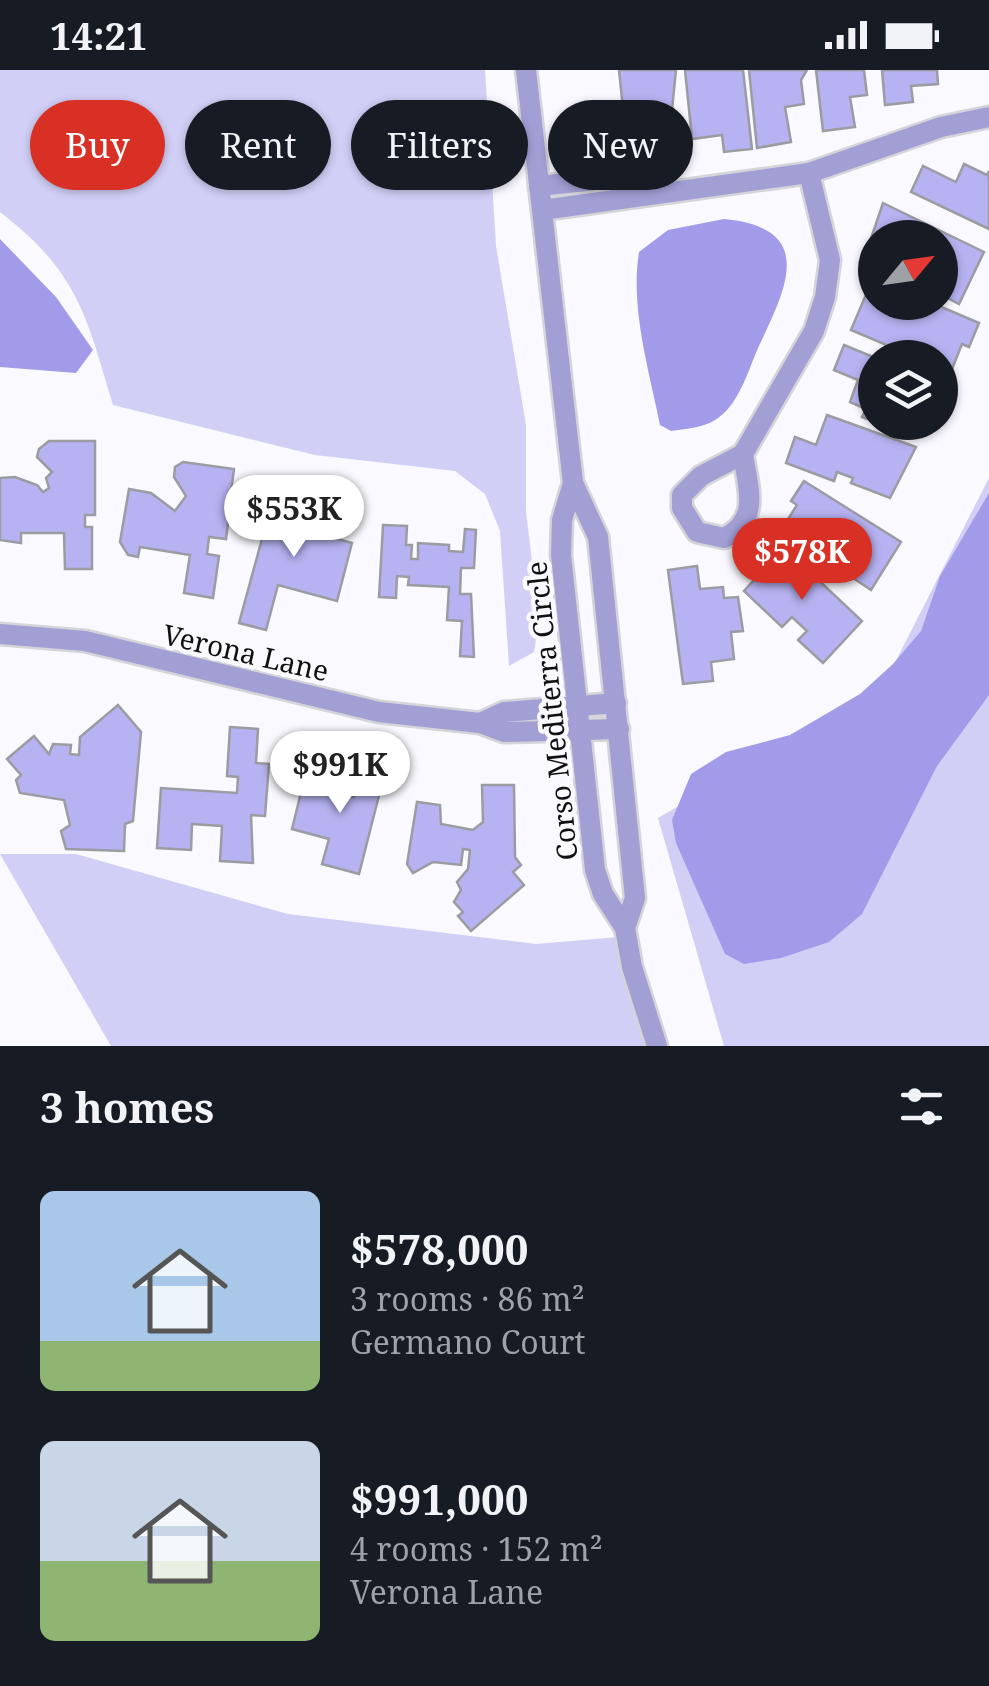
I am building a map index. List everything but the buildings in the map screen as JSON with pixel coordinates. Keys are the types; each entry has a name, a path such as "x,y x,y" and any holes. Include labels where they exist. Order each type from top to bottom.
{"street":[{"name":"Corso Mediterra Circle","path":"526,70 573,483 598,537 635,898 625,928"},
{"path":"542,210 809,173 952,124 989,117"},
{"path":"743,454 814,331 825,297 830,260 827,234 809,173"},
{"path":"539,186 605,179 669,192"},
{"name":"Corso Mediterra Circle","path":"573,483 562,520 561,556 596,870 603,894 625,928 632,967 657,1046"},
{"name":"Verona Lane","path":"0,634 85,641 379,712 480,723 504,732 620,729"},
{"name":"Verona Lane","path":"480,723 504,712 616,703"}],"shaded area":[{"path":"0,70 485,70 487,100 351,100 351,190 492,190 496,246 526,425 526,511 539,621 534,652 509,666 500,531 485,494 455,471 315,455 113,405 76,297 47,255 0,212"},
{"path":"724,219 754,225 773,235 784,248 784,284 730,407 710,423 671,431 660,425 642,339 637,295 639,252 668,230"},
{"path":"0,239 56,297 93,350 76,373 0,367"},
{"path":"989,478 989,1046 724,1046 658,818 882,688"},
{"path":"989,493 989,695 937,766 862,914 829,942 781,958 744,964 725,954 676,843 672,820 691,774 726,752 790,735 860,694 893,664 921,631 940,576"},
{"path":"0,854 76,854 288,914 536,944 631,936 657,1046 111,1046"}]}
